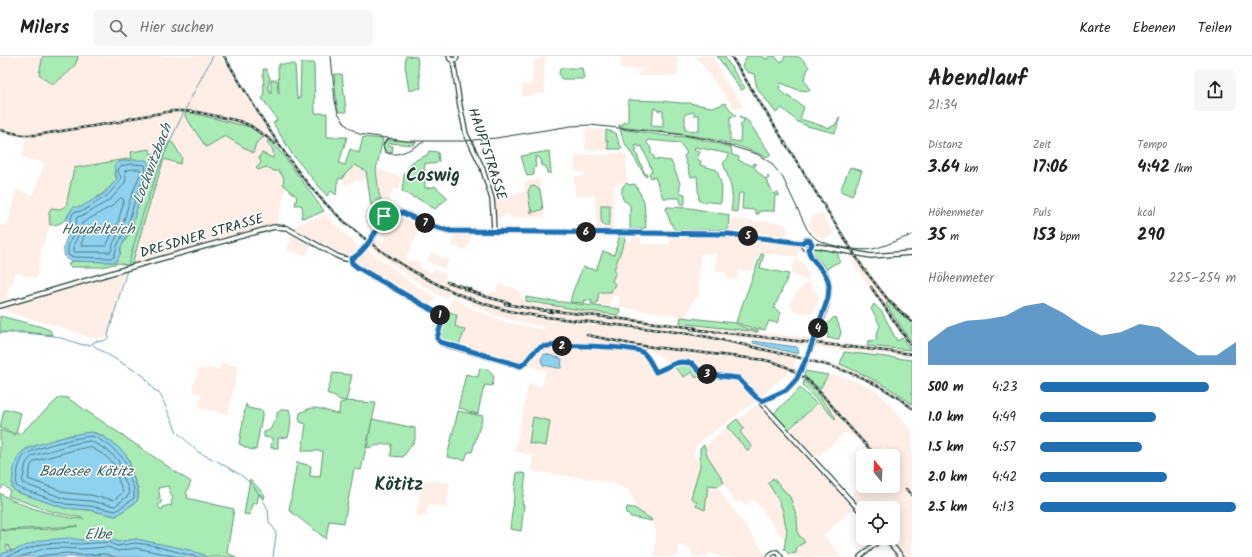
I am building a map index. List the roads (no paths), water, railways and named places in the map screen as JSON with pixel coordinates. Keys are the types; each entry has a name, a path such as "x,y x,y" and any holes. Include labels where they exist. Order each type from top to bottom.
{"main road":[{"path":"449,56 450,59 453,60 456,59 457,56"},
{"name":"HAUPTSTRASSE","path":"453,60 460,107 466,134 482,167 492,198 494,211 494,231"},
{"path":"856,506 762,404 762,401 756,397 738,378 702,374 692,363 682,362 676,363 656,372 645,354 632,349 588,346 542,347 535,351 526,363 521,366 444,344 438,340 437,336 442,321 441,316 438,313 357,267 352,258 361,252 375,234 382,218 393,212 403,213 442,229 463,231 729,234 802,243 808,240 812,245 871,256 912,253"},
{"name":"DRESDNER STRASSE","path":"0,306 127,268 274,227 287,228 343,259 352,258"},
{"path":"762,401 786,390 797,378 815,338 828,298 829,286 825,274 811,257 808,249 804,248 802,243"},
{"path":"808,249 812,245"},
{"path":"860,557 875,545"},
{"path":"891,545 902,557"},
{"path":"769,557 773,552 777,552 781,557"}],"water":[{"name":"Haudelteich","path":"146,160 149,164 151,172 138,204 132,227 121,247 120,255 116,262 72,261 66,259 64,246 69,234 66,233 67,218 73,207 81,207 105,193 117,179 114,166 118,162"},
{"path":"753,341 797,347 799,352 798,354 753,343"},
{"path":"545,354 562,359 561,368 543,365 541,360"},
{"name":"Badesee Kötitz","path":"91,432 112,442 126,455 137,487 137,501 116,516 89,510 64,508 17,492 12,488 15,465 20,454 32,447 53,440"},
{"path":"70,538 80,540 109,538 118,542 136,539 190,550 206,557 0,557 3,553 41,540"}],"waterway":[{"name":"Lockwitzbach","path":"128,266 144,209 162,160 197,85 213,56"},
{"name":"Lockwitzbach","path":"0,333 25,333 55,336 83,345 90,345 96,341 105,340 109,337 108,335 127,270"},
{"path":"93,345 144,376 154,390 161,396 177,432 198,452 213,459"},
{"path":"217,461 247,480 263,500 268,509 269,522 275,530 276,535 273,557"}],"tram line":[{"path":"331,56 335,101 338,113 346,125 359,134 406,141 463,141 496,138 571,126 590,125 684,135 707,139 757,154 771,163 783,178 807,229 818,240 845,248 868,250 912,235"},
{"path":"391,138 386,140 383,145 385,152 390,154 405,152 424,142"}],"railway":[{"path":"224,56 282,150 324,202 373,245 401,264 429,280 459,294 489,305 519,313 702,336 817,362 856,375 875,384 912,408"},
{"path":"731,56 863,268 889,301 912,322"},
{"path":"0,130 23,135 36,135 119,122 132,118 173,111 182,111 197,112 239,121 251,126 275,144"},
{"path":"447,282 470,289"},
{"path":"871,287 912,347"},
{"path":"464,289 510,303"},
{"path":"505,304 552,312"},
{"path":"547,310 696,328"},
{"path":"691,329 912,354"},
{"path":"587,335 635,345 765,360 778,363 799,374 817,389 870,449"},
{"path":"906,489 912,495"}],"district":[{"name":"Coswig","path":"433,176"},
{"name":"Kötitz","path":"399,485"}],"water label":[{"name":"Elbe","path":"98,535"}]}
